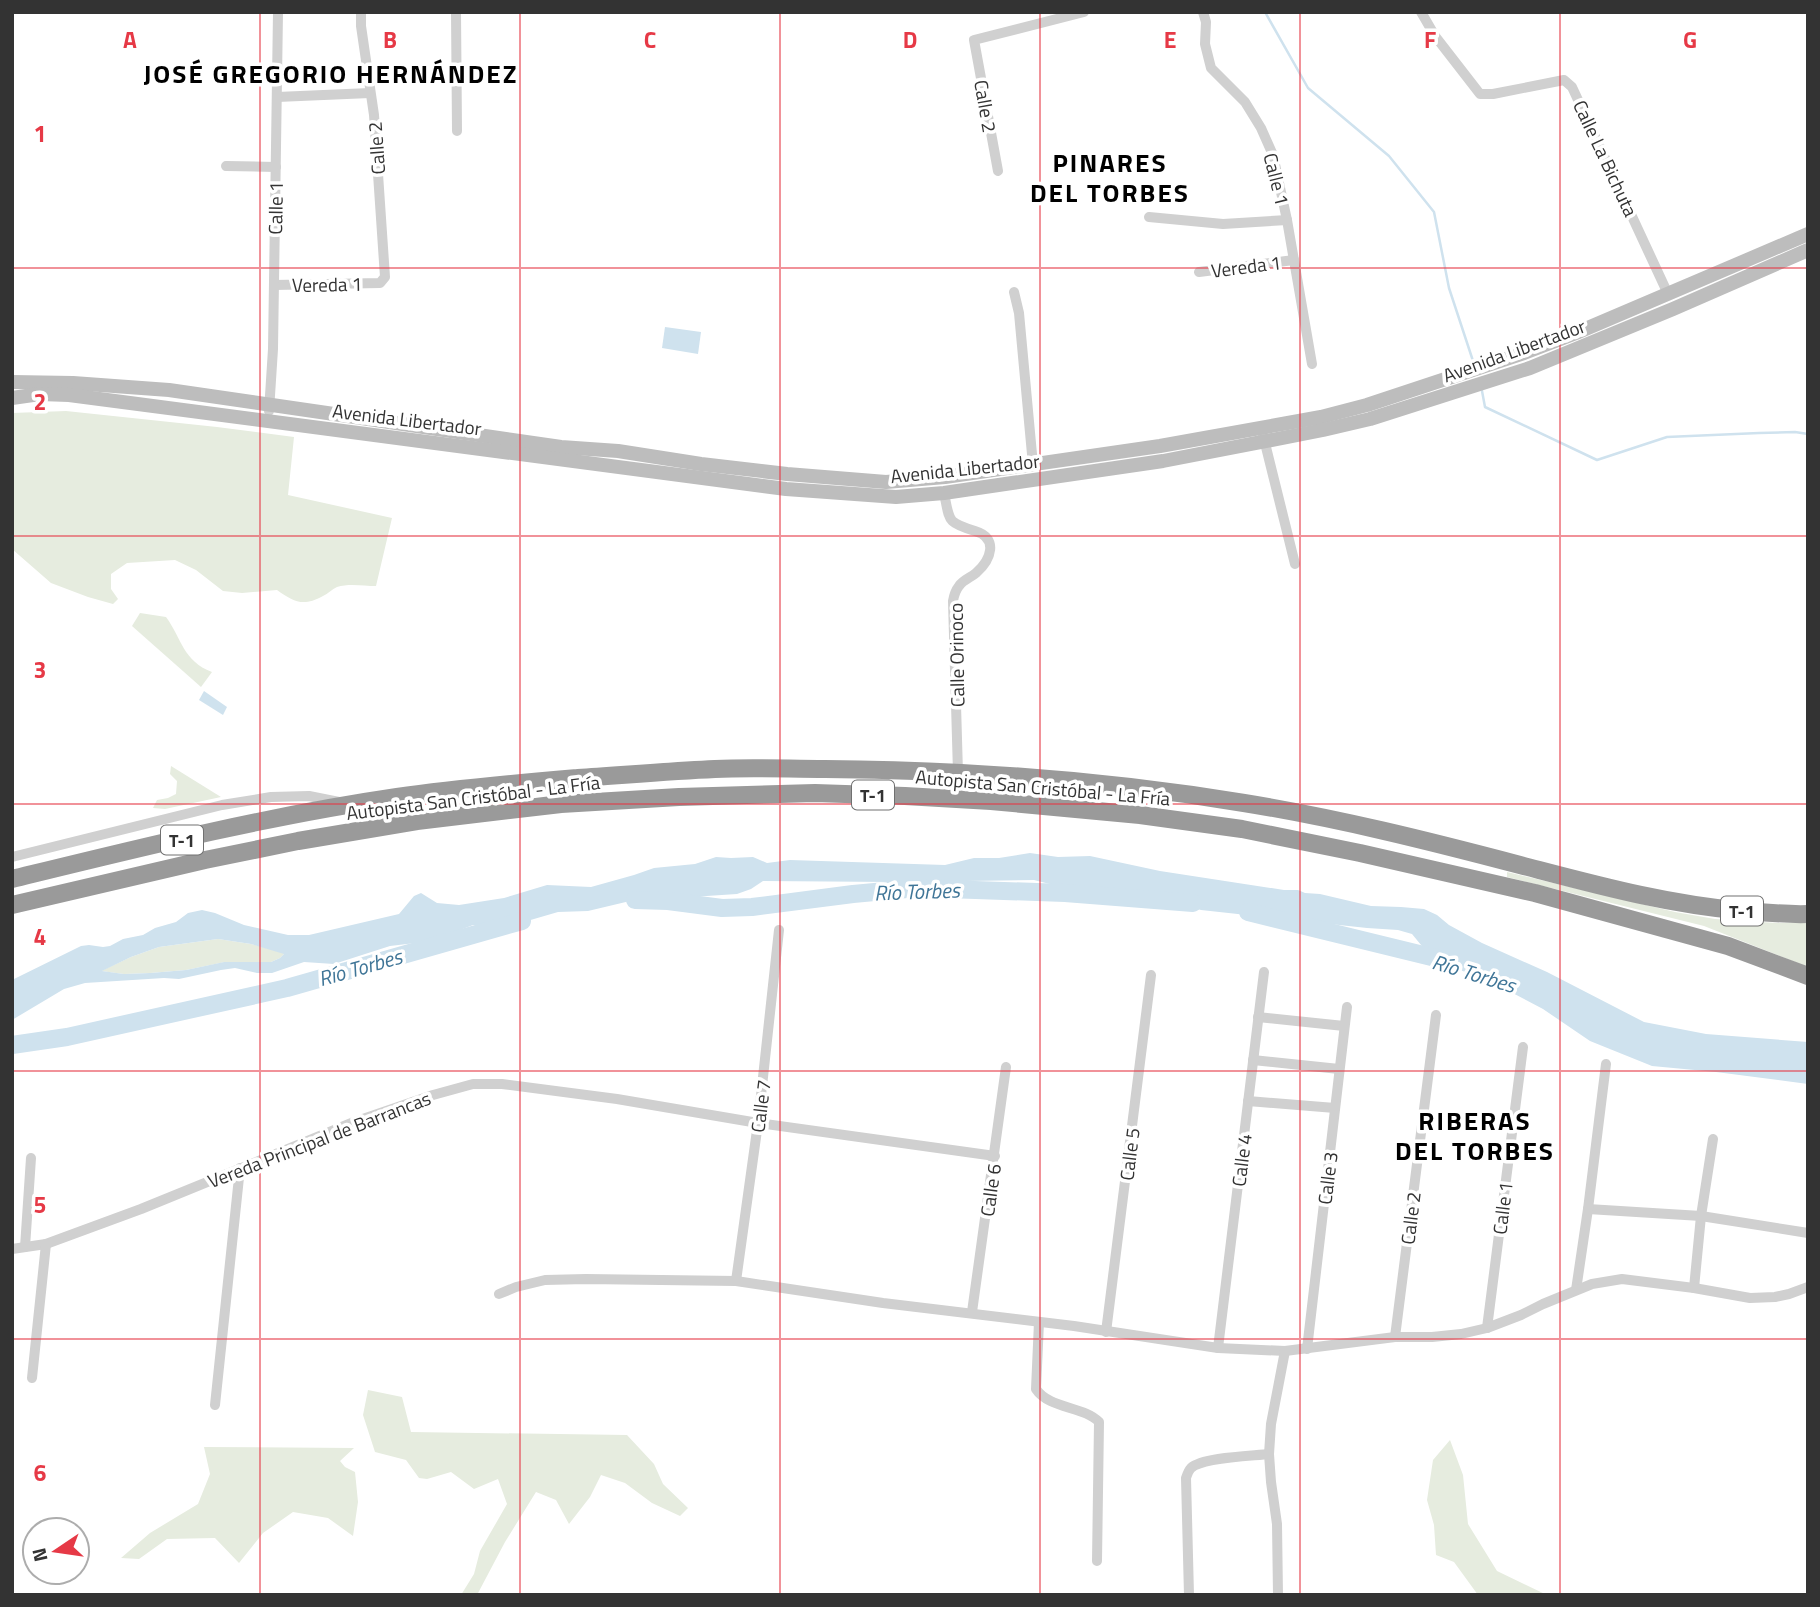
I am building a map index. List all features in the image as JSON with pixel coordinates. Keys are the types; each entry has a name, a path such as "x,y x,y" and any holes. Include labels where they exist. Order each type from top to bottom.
{"highway":[{"name":"Autopista San Cristóbal - La Fría","path":"12,880 261,822 393,797 483,786 721,768 874,769 1079,781 1240,802 1382,830 1617,891 1677,903 1808,914"},
{"name":"Autopista San Cristóbal - La Fría","path":"12,905 205,860 417,821 561,804 678,797 815,793 905,796 1140,815 1242,829 1535,893 1727,946 1808,976"}],"main road":[{"name":"Avenida Libertador","path":"12,398 40,394 69,395 786,489 896,497 944,493 1163,461 1367,405 1452,378 1576,333 1808,234"},
{"name":"Avenida Libertador","path":"12,382 73,383 169,390 561,447 618,451 701,464 886,482 945,477 1370,419 1530,368 1808,250"}],"street":[{"name":"Calle 1","path":"268,421 274,285 278,12"},
{"name":"Calle 2","path":"361,12 374,115 385,272 380,283"},
{"path":"456,12 457,131"},
{"name":"Calle 2","path":"998,172 974,40 1084,12"},
{"name":"Calle 1","path":"1203,12 1206,22 1205,44 1211,68 1245,102 1273,155 1312,364"},
{"name":"Calle La Bichuta","path":"1421,12 1435,36 1480,94 1493,94 1564,80 1572,87 1668,294"},
{"path":"277,97 370,93"},
{"path":"226,166 276,167"},
{"path":"1149,218 1223,224 1287,220"},
{"name":"Vereda 1","path":"1199,272 1294,260"},
{"name":"Vereda 1","path":"274,285 380,283"},
{"path":"1014,292 1033,465"},
{"path":"1263,435 1295,564"},
{"name":"Calle Orinoco","path":"944,493 950,520 954,524 984,534 990,544 982,566 963,581 956,590 953,601 958,773"},
{"path":"12,857 222,805 271,797 309,796 354,805"},
{"name":"Calle 7","path":"736,1281 758,1123 779,930"},
{"name":"Calle 4","path":"1218,1348 1264,972"},
{"name":"Calle 5","path":"1106,1332 1151,975"},
{"name":"Calle 3","path":"1307,1349 1347,1007"},
{"name":"Calle 2","path":"1395,1338 1436,1015"},
{"path":"1258,1017 1345,1026"},
{"name":"Calle 1","path":"1487,1328 1523,1047"},
{"path":"1253,1060 1339,1069"},
{"path":"1576,1290 1606,1064"},
{"name":"Calle 6","path":"972,1312 1006,1067"},
{"name":"Vereda Principal de Barrancas","path":"12,1250 46,1244 141,1209 355,1122 473,1084 502,1084 995,1156"},
{"path":"1248,1101 1335,1108"},
{"path":"1694,1288 1701,1216 1713,1139"},
{"path":"25,1247 31,1157"},
{"path":"215,1405 240,1168"},
{"path":"1588,1209 1701,1216 1808,1233"},
{"path":"32,1378 46,1244"},
{"path":"499,1294 545,1280 736,1281 1218,1348 1285,1351 1395,1338 1451,1335 1487,1328 1591,1284 1622,1279 1750,1297 1775,1297 1808,1287"},
{"path":"1039,1322 1036,1389 1040,1395 1096,1418 1099,1422 1097,1561"},
{"path":"1278,1595 1277,1524 1269,1454 1271,1424 1285,1351"},
{"path":"1189,1595 1186,1478 1190,1469 1223,1458 1269,1454"}],"shaded area":[{"path":"66,411 294,437 288,495 392,518 376,586 342,586 316,599 299,602 277,590 242,593 223,591 196,570 175,560 127,563 111,574 111,589 118,599 113,604 51,583 12,549 12,413"},
{"path":"140,613 166,617 189,656 212,672 201,687 132,626"},
{"path":"171,766 221,797 165,809 153,808 157,800 176,794 177,781 170,774"},
{"path":"1507,872 1715,919 1808,922 1808,967 1704,926 1507,877"},
{"path":"218,939 285,953 271,962 225,962 186,970 150,973 101,971 159,947"},
{"path":"368,1390 402,1397 411,1432 627,1435 654,1464 663,1484 688,1508 680,1516 652,1503 625,1483 601,1475 590,1497 569,1524 556,1500 536,1492 477,1595 461,1595 474,1574 480,1551 507,1504 498,1479 474,1489 451,1472 427,1479 419,1478 406,1460 375,1452 363,1415"},
{"path":"1450,1440 1463,1475 1468,1524 1497,1571 1547,1595 1478,1595 1454,1562 1436,1555 1434,1525 1427,1500 1433,1460"},
{"path":"204,1447 354,1448 340,1461 355,1472 358,1502 353,1536 328,1518 293,1512 263,1533 239,1563 215,1538 167,1539 139,1559 121,1558 150,1533 198,1504 210,1474"}],"water":[{"path":"665,327 701,332 698,354 662,348"},
{"path":"204,691 227,707 223,715 199,700"},
{"path":"1030,853 1058,857 1090,856 1160,871 1298,890 1371,906 1424,909 1482,943 1547,972 1644,1022 1706,1034 1808,1042 1808,1084 1652,1066 1590,1041 1543,1009 1484,978 1435,962 1412,934 1398,930 1201,910 1141,893 1081,892 1034,880 763,881 737,894 630,901 588,911 558,912 510,926 473,925 432,941 390,946 334,964 304,962 272,973 235,968 179,979 85,983 64,989 12,1020 12,980 81,946 110,946 123,939 143,935 155,928 176,922 188,913 202,910 244,925 288,935 309,935 399,914 414,896 421,893 437,903 459,905 504,898 547,885 591,887 654,868 695,864 716,857 753,857 767,863 790,860 945,865 974,858 999,858","holes":["218,939 251,944 284,954 271,962 224,962 186,970 124,974 102,971 159,947"]}],"waterway":[{"path":"1265,12 1308,88 1389,156 1434,212 1449,288 1474,364"},
{"path":"1482,391 1485,407 1597,460 1667,437 1795,432 1808,434"},
{"name":"Río Torbes","path":"635,900 722,908 752,907 918,888 1065,893 1193,903"},
{"name":"Río Torbes","path":"1248,912 1452,962"},
{"name":"Río Torbes","path":"12,1045 67,1037 287,988 522,921"}],"district":[{"name":"JOSÉ GREGORIO HERNÁNDEZ","path":"331,73"},
{"name":"PINARES DEL TORBES","path":"1110,177"},
{"name":"RIBERAS DEL TORBES","path":"1475,1135"}]}
